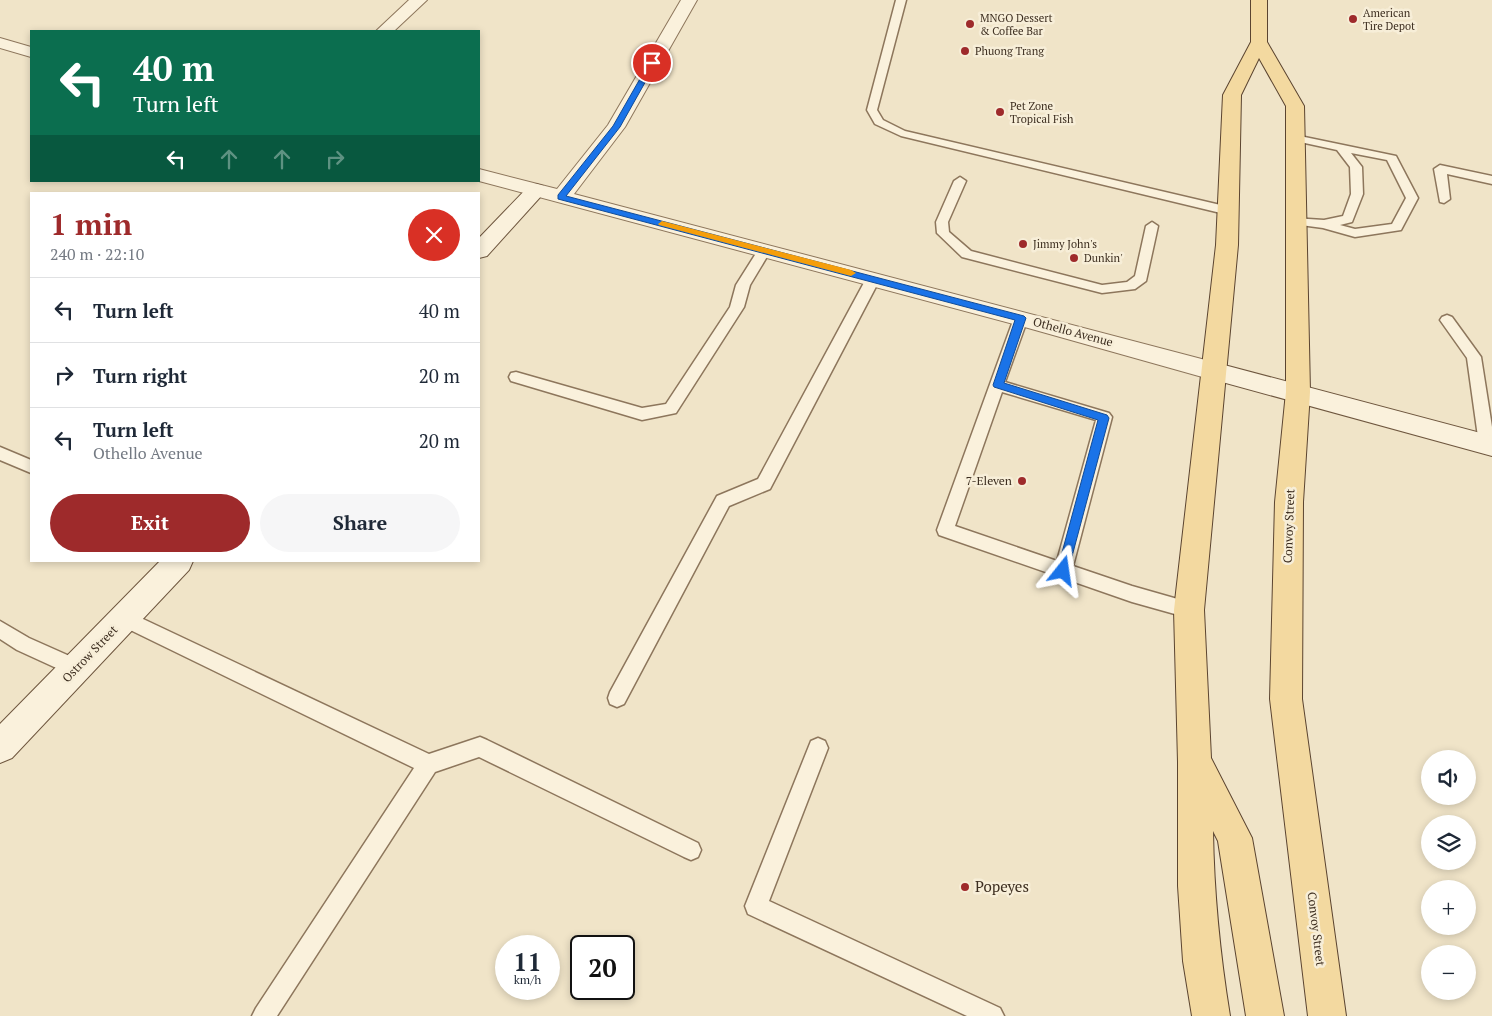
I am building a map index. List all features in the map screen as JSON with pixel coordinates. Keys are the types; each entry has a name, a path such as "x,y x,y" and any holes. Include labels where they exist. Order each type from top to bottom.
{"main road":[{"name":"Convoy Street","path":"1211,1016 1202,961 1196,886 1195,762 1189,610 1227,245 1232,95 1259,42 1259,0"},
{"name":"Convoy Street","path":"1259,42 1295,106 1298,392 1289,502 1286,699 1327,1016"},
{"path":"1195,762 1234,838 1265,1016"}],"street":[{"path":"385,30 419,0"},
{"path":"561,197 616,127 689,0"},
{"path":"0,43 30,52"},
{"name":"Othello Avenue","path":"480,175 1021,318 1490,445"},
{"path":"480,250 536,190"},
{"name":"Ostrow Street","path":"0,747 178,562"}],"lane":[{"path":"901,0 872,110 879,122 901,133 1228,211"},
{"path":"1295,138 1392,158 1412,198 1397,227 1355,233 1324,224 1296,221"},
{"path":"1324,224 1348,219 1357,194 1356,167 1341,148"},
{"path":"1444,199 1440,169 1492,180"},
{"path":"960,181 942,222 943,233 967,254 1102,289 1130,286 1141,278 1152,226"},
{"path":"516,377 642,414 671,409 737,307 743,285 765,250"},
{"path":"617,698 723,501 764,484 873,279"},
{"path":"1021,318 945,530 1132,594 1189,610"},
{"path":"1447,320 1474,356 1490,445"},
{"path":"998,385 1104,418 1063,571"},
{"path":"0,453 30,467"},
{"path":"124,618 428,764"},
{"path":"0,629 23,644 76,668"},
{"path":"264,1016 428,764 480,747 691,850"},
{"path":"818,748 756,906 992,1016"}],"slow traffic":[{"path":"662,224 851,273"}],"place":[{"name":"American Tire Depot","path":"1353,19"},
{"name":"MNGO Dessert & Coffee Bar","path":"970,24"},
{"name":"Phuong Trang","path":"965,51"},
{"name":"Pet Zone Tropical Fish","path":"1000,112"},
{"name":"Jimmy John's","path":"1023,244"},
{"name":"Dunkin'","path":"1074,258"},
{"name":"7-Eleven","path":"1022,481"},
{"name":"Popeyes","path":"965,887"}],"route":[{"path":"652,63 616,127 561,197 1021,318 998,385 1104,418 1063,571"}]}
